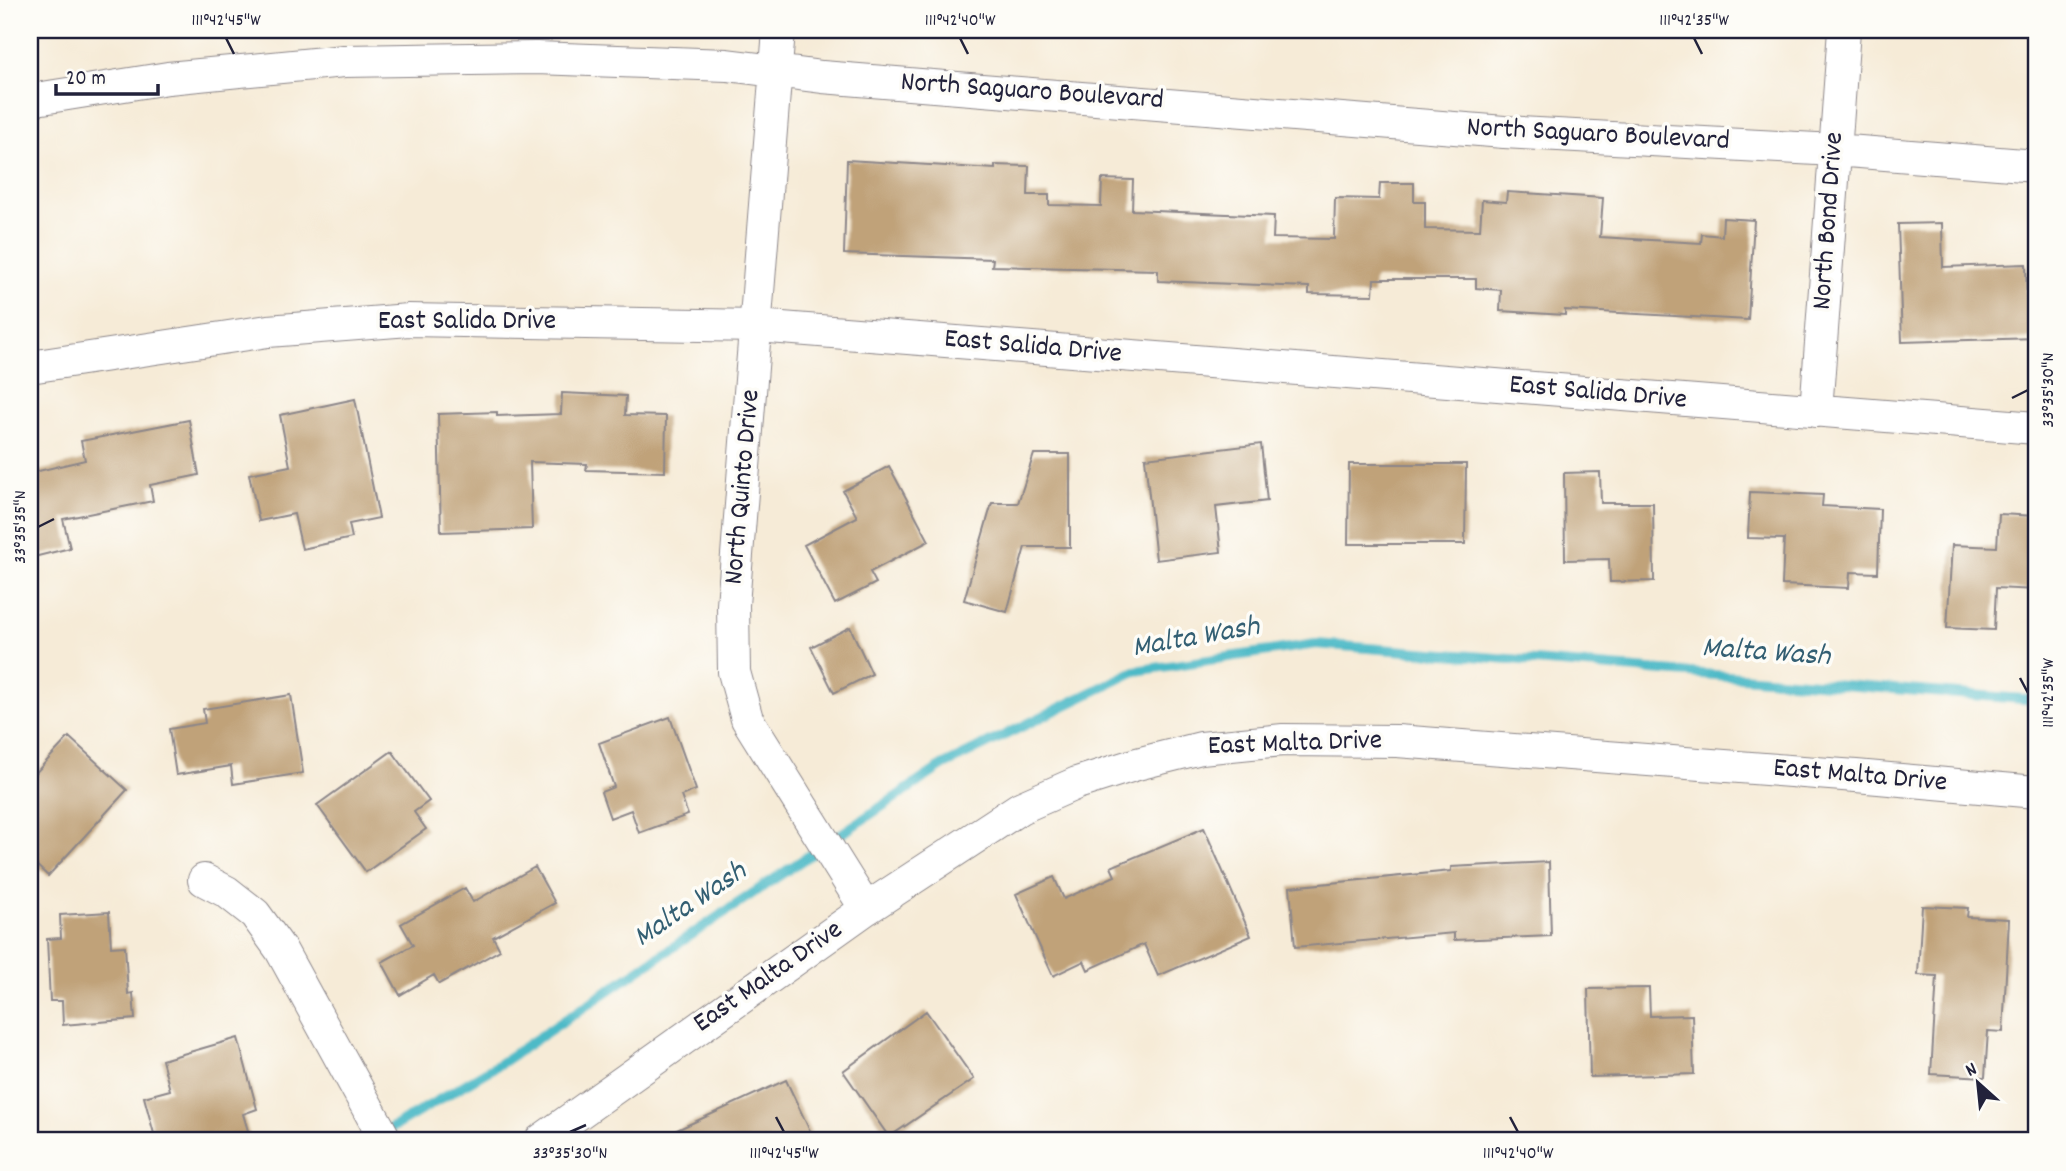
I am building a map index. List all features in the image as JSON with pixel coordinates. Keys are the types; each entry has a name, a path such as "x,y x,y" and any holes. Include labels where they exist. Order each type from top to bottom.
{"street":[{"name":"North Quinto Drive","path":"779,30 733,605 734,672 747,719 866,909"},
{"name":"North Bond Drive","path":"1816,411 1844,30"},
{"name":"North Saguaro Boulevard","path":"30,100 168,78 344,61 536,58 727,65 822,77 1504,132 1835,150 2036,166"},
{"name":"East Salida Drive","path":"30,367 268,331 409,320 757,326 2036,428"},
{"name":"East Malta Drive","path":"540,1141 866,909 1020,808 1077,783 1201,748 1283,740 1397,741 2036,792"},
{"path":"204,880 227,892 255,914 281,950 386,1141"}],"building":[{"path":"847,160 995,169 995,165 1029,166 1028,195 1049,195 1049,205 1101,206 1102,179 1133,180 1132,210 1274,216 1273,238 1334,239 1335,198 1379,199 1380,183 1414,183 1414,202 1425,202 1425,229 1480,230 1482,200 1506,202 1507,192 1603,198 1600,237 1701,243 1702,234 1722,236 1723,218 1754,220 1748,320 1565,310 1565,315 1500,311 1501,290 1476,288 1476,279 1374,279 1373,295 1309,294 1309,287 1158,281 1158,270 992,266 993,259 844,254"},
{"path":"1942,223 1943,267 2026,264 2027,304 2036,304 2036,338 1902,342 1898,224"},
{"path":"562,393 626,396 625,415 666,416 665,472 586,470 587,464 530,462 532,529 441,532 438,414 561,414"},
{"path":"355,399 379,518 349,524 352,538 302,549 294,514 259,521 249,474 290,466 280,415"},
{"path":"189,420 199,475 150,485 153,501 63,519 70,548 30,558 30,473 85,460 81,441"},
{"path":"1261,444 1267,501 1216,507 1221,552 1156,560 1145,458"},
{"path":"1034,454 1070,454 1070,547 1025,547 1007,612 964,600 992,503 1018,503"},
{"path":"1349,464 1466,464 1465,544 1348,544"},
{"path":"889,466 929,541 870,572 876,583 835,604 804,545 857,517 843,491"},
{"path":"1600,472 1601,503 1653,503 1654,581 1610,582 1609,559 1565,560 1564,473"},
{"path":"1750,492 1823,495 1822,506 1880,509 1878,573 1850,572 1849,588 1782,585 1784,539 1748,538"},
{"path":"1999,514 2036,516 2036,590 1996,588 1994,630 1947,628 1952,545 1997,547"},
{"path":"850,627 872,674 834,693 811,647"},
{"path":"291,695 303,773 233,784 231,766 176,775 169,729 205,723 203,709"},
{"path":"670,717 696,790 681,796 688,815 639,833 631,810 610,818 601,792 614,787 599,743"},
{"path":"69,737 127,790 48,876 30,859 30,779"},
{"path":"392,751 429,801 414,812 426,829 366,872 317,805"},
{"path":"1204,828 1251,936 1158,976 1144,944 1088,970 1084,961 1053,976 1016,894 1054,877 1064,899 1115,876 1111,867"},
{"path":"1549,862 1551,936 1454,940 1454,933 1295,947 1290,887 1451,871 1451,867"},
{"path":"535,867 555,903 493,937 500,950 439,984 434,975 400,995 382,962 413,945 401,924 465,888 473,902"},
{"path":"1922,906 1968,908 1967,917 2009,919 2003,1032 1988,1031 1985,1077 1931,1074 1937,976 1918,975"},
{"path":"109,912 111,947 125,946 128,994 133,993 135,1019 63,1025 62,1001 50,1001 47,939 61,938 60,915"},
{"path":"1649,988 1650,1016 1692,1015 1694,1074 1590,1077 1588,989"},
{"path":"926,1011 974,1079 889,1137 843,1071"},
{"path":"238,1038 257,1109 243,1114 251,1141 156,1141 144,1097 170,1090 162,1060"},
{"path":"786,1080 811,1133 793,1141 653,1141"}],"waterway":[{"name":"Malta Wash","path":"383,1133 501,1063 942,766 1135,671 1316,644 2036,700"}]}
